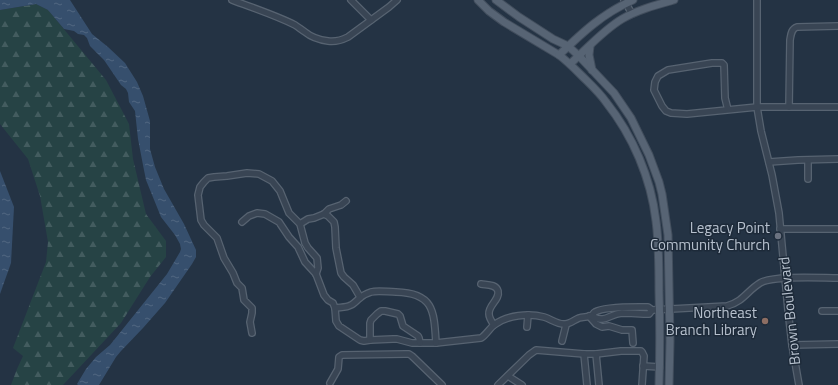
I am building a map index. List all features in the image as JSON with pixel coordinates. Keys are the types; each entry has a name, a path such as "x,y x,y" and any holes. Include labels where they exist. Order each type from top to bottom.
{"main road":[{"path":"478,0 504,22 559,55 570,64 606,101 629,136 639,158 652,196 659,243 659,385"},
{"path":"496,0 553,39 568,46 579,56 614,93 631,118 649,155 662,194 668,235 669,385"},
{"path":"559,55 606,14 625,2 633,0"},
{"path":"570,64 610,27 622,19 632,14 674,0"},
{"path":"553,39 569,39 579,36"},
{"path":"590,46 589,56 592,70"}],"street":[{"path":"232,0 241,2 295,25 317,39 334,42 343,40 397,0"},
{"path":"351,0 371,20"},
{"name":"Brown Boulevard","path":"757,0 757,107 776,195 792,345 799,385"},
{"path":"625,2 632,14"},
{"path":"789,107 790,40 793,28 838,26"},
{"path":"728,110 725,98 724,65 722,62 668,70 658,76 654,86 656,94 662,106 666,111 671,113 687,114 728,110 757,107 838,107"},
{"path":"769,162 838,159"},
{"path":"808,160 808,179"},
{"path":"252,333 250,322 252,308 244,300 242,288 236,281 224,258 217,238 201,220 198,198 200,187 208,178 247,173 259,174 272,181 280,191 289,213 300,224 305,243 317,258 318,268 316,274"},
{"path":"300,224 308,219 324,214 329,209 341,205 346,201"},
{"path":"242,222 257,213 265,214 279,222 298,247 305,262 316,274 324,295 336,308 336,321 339,326 360,340 367,341 397,340 412,343 436,343 472,340 485,336 494,326 511,318 528,315 546,318 566,325 579,318 590,316 595,312 604,309 648,307 652,310 660,310 727,306 734,304 761,282 768,280 785,278 838,278"},
{"path":"324,214 334,222 336,248 341,273 353,285 360,297"},
{"path":"780,229 838,229"},
{"path":"481,284 494,286 498,290 497,297 490,308 489,313 494,326"},
{"path":"336,308 352,305 360,297 372,292 401,292 421,297 430,305 434,315 436,343"},
{"path":"370,340 371,320 381,311 385,310 398,314 403,326 418,336 420,338 420,343"},
{"path":"590,316 605,319 615,314 622,313 649,314 652,310"},
{"path":"822,311 838,311"},
{"path":"527,328 528,315"},
{"path":"590,316 596,324 602,327 608,326 622,330 632,330 633,343"},
{"path":"562,341 566,325"},
{"path":"792,345 838,344"},
{"path":"498,385 536,350 596,354 638,350 643,354 642,385"},
{"path":"330,382 338,369 340,357 342,355 409,354 442,385"},
{"path":"584,354 587,385"},
{"path":"596,354 599,385"},
{"path":"643,366 660,367"},
{"path":"508,376 522,385"}],"green space":[{"path":"36,4 48,10 106,80 129,124 133,159 146,214 166,241 166,257 150,277 121,323 63,385 11,385 23,356 13,348 46,262 48,242 40,196 28,159 0,124 0,10"}],"water":[{"path":"0,0 70,0 92,34 125,63 137,82 143,96 150,121 150,149 155,167 164,189 184,224 196,250 196,257 192,264 165,303 116,357 99,385 77,384 86,369 96,357 110,345 167,274 180,252 180,244 161,217 146,180 138,139 135,111 129,102 126,89 121,85 104,60 90,46 84,35 64,29 48,10 36,4 0,10"},
{"path":"0,171 14,207 11,263 0,294"}],"place":[{"name":"Legacy Point Community Church","path":"778,236"},
{"name":"Northeast Branch Library","path":"765,321"}]}
